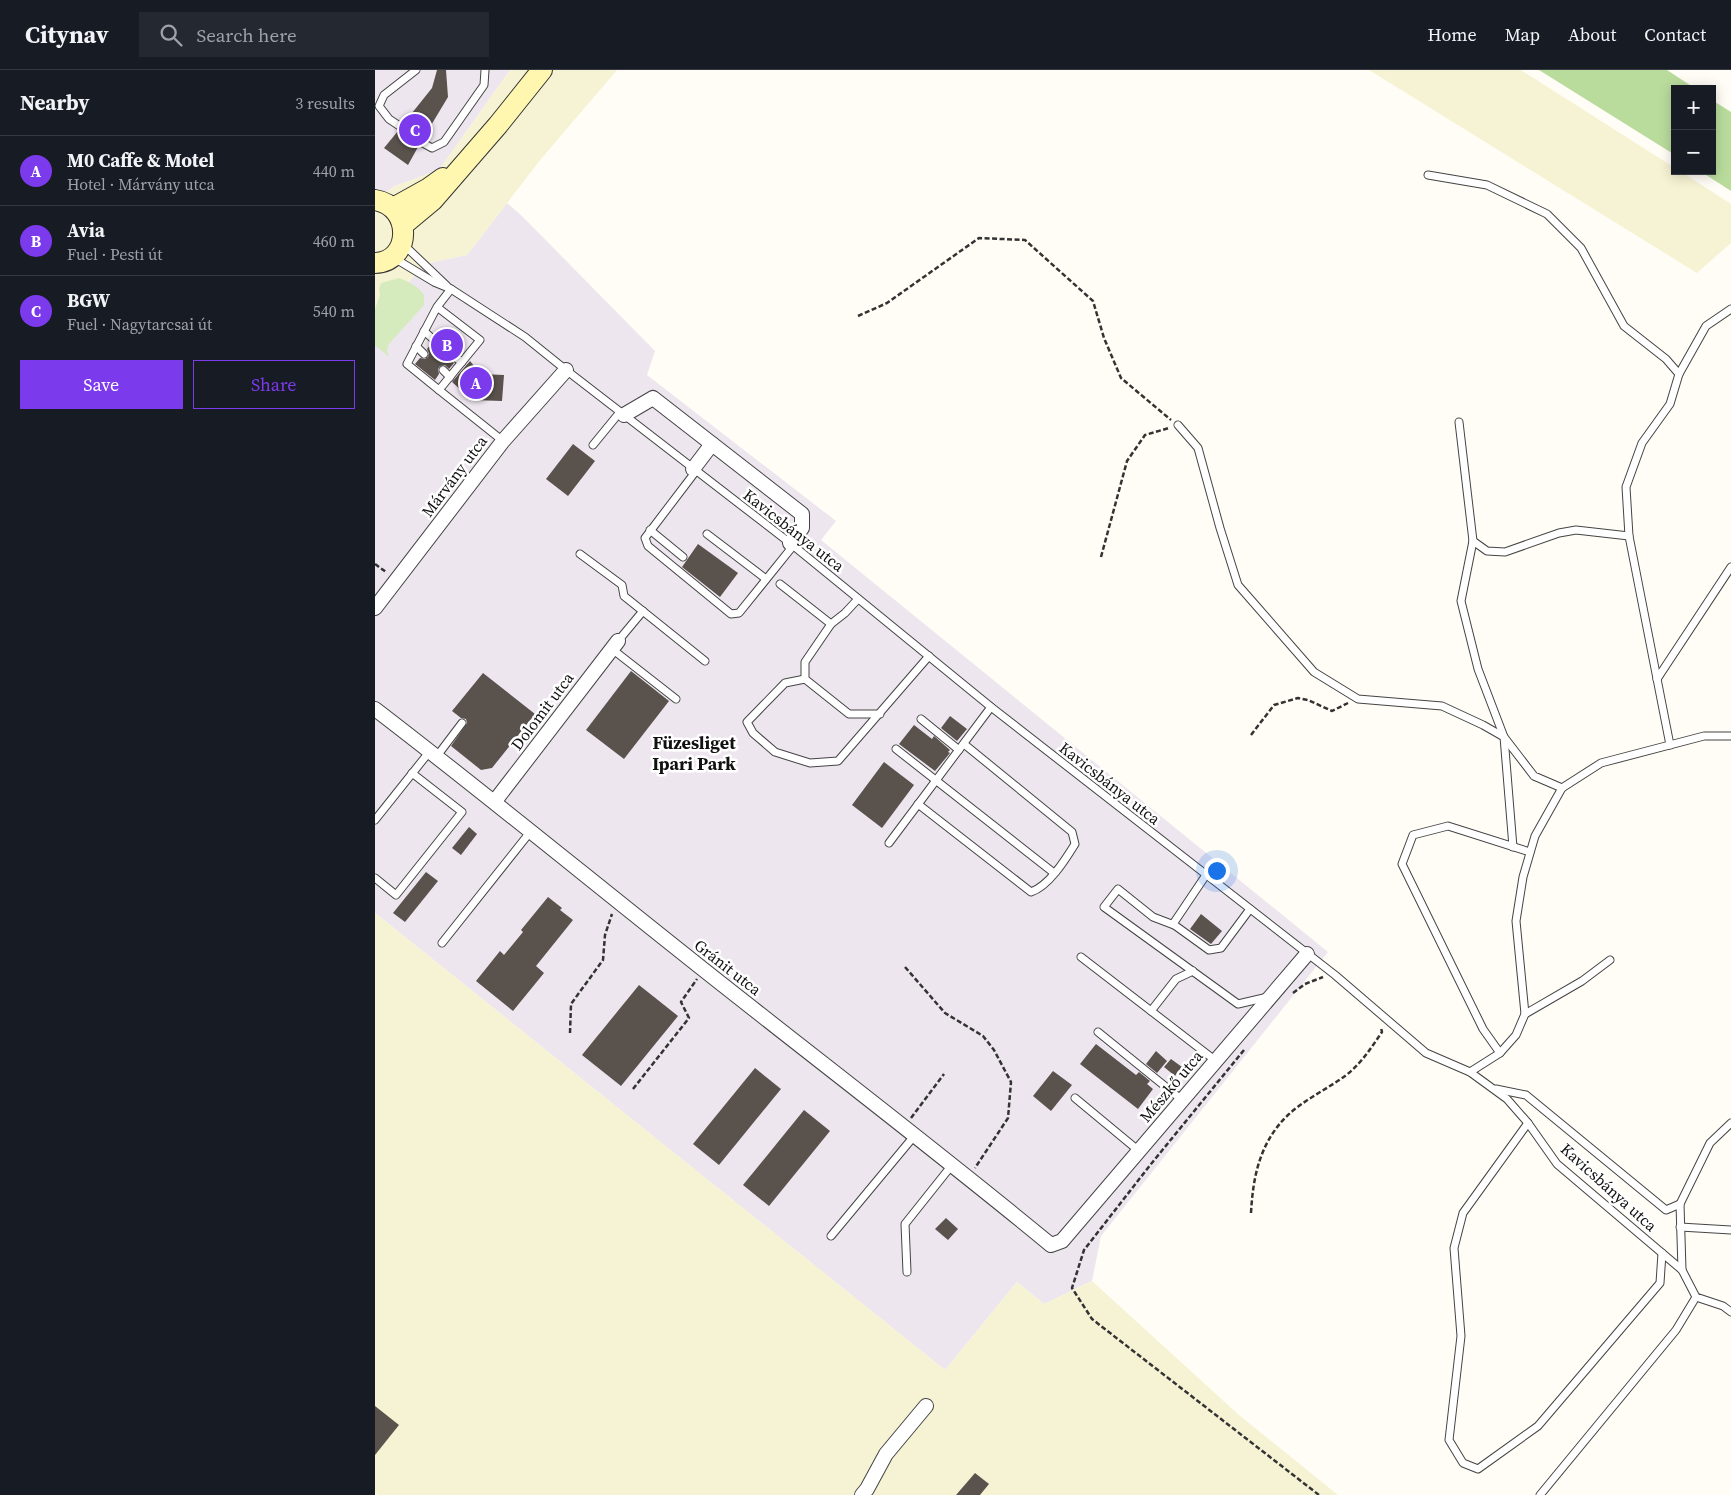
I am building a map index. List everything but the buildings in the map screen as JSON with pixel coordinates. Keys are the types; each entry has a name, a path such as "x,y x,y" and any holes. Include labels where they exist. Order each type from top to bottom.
{"main road":[{"path":"388,254 498,125 542,70"},
{"path":"380,201 429,188 470,157"},
{"path":"380,201 400,216 388,254"}],"street":[{"name":"Márvány utca","path":"375,608 503,441 566,370"},
{"path":"622,414 653,398 802,514 802,528 791,545"},
{"path":"695,470 712,444"},
{"name":"Dolomit utca","path":"495,801 615,645"},
{"name":"Gránit utca","path":"375,708 495,801 617,901 1051,1244 1062,1242"},
{"name":"Mészkő utca","path":"1062,1242 1307,954"},
{"path":"862,1495 887,1454 927,1406"}],"lane":[{"path":"401,127 389,119 379,106 384,95 416,70"},
{"path":"421,142 432,148 443,142 484,85 485,70"},
{"path":"1428,175 1487,185 1547,214 1581,248 1624,326 1666,359 1679,374"},
{"name":"Kavicsbánya utca","path":"388,254 451,290"},
{"name":"Kavicsbánya utca","path":"388,254 451,290 525,337 791,545 991,707 1335,975 1426,1053 1470,1072 1507,1098 1528,1123 1557,1164 1682,1270 1696,1297"},
{"path":"451,290 437,307 407,364 503,441"},
{"path":"437,307 480,340 439,390"},
{"path":"1670,745 1629,536 1626,487 1642,443 1670,404 1679,374 1706,326 1731,309"},
{"path":"424,331 434,340"},
{"path":"416,346 424,354"},
{"path":"453,356 462,362"},
{"path":"443,370 450,377"},
{"path":"593,445 622,414"},
{"path":"1459,422 1473,541 1461,601 1478,669 1505,737 1534,776 1562,788"},
{"path":"1178,425 1198,448 1238,585 1314,672 1358,698 1443,706 1505,737"},
{"path":"695,470 645,538 648,546 731,614 739,613 791,545"},
{"path":"650,530 683,557"},
{"path":"1473,541 1487,551 1505,552 1559,533 1576,530 1629,536"},
{"path":"707,534 766,579"},
{"path":"580,554 622,585 624,596 705,661"},
{"path":"1657,679 1731,567"},
{"path":"780,584 831,624"},
{"path":"805,679 805,662 831,624 858,599"},
{"path":"643,611 615,645 676,699"},
{"path":"880,714 849,714 805,679 785,683 747,722 753,733 775,752 810,763 839,761 880,714 929,656"},
{"path":"889,843 991,707"},
{"path":"918,804 1031,892 1040,889 1075,844 1072,832 962,747 921,719"},
{"path":"375,820 413,773 463,723"},
{"path":"1470,1072 1500,1053 1516,1035 1525,1014 1516,921 1523,877 1535,836 1562,788 1601,763 1704,736 1731,736"},
{"path":"1505,737 1513,847"},
{"path":"896,749 1054,873"},
{"path":"375,878 396,895 462,812 413,773"},
{"path":"1500,1053 1483,1029 1402,864 1413,835 1449,826 1530,852"},
{"path":"442,943 531,831"},
{"path":"1174,925 1206,875"},
{"path":"1250,909 1221,948 1209,950 1174,925 1153,918 1118,889 1104,907 1238,1004 1270,997"},
{"path":"1081,957 1216,1060"},
{"path":"1525,1014 1582,981 1610,960"},
{"path":"1151,1011 1176,979 1193,971"},
{"path":"1098,1032 1182,1100"},
{"path":"1493,1088 1526,1095 1666,1210 1680,1204"},
{"path":"1075,1098 1139,1151"},
{"path":"1528,1123 1463,1213 1454,1248 1461,1336 1449,1440 1463,1463 1477,1469 1538,1426 1660,1283 1662,1253"},
{"path":"1682,1270 1680,1204 1710,1143 1731,1123"},
{"path":"831,1236 909,1131"},
{"path":"907,1272 905,1224 952,1165"},
{"path":"1680,1227 1731,1230"},
{"path":"1540,1495 1676,1330 1696,1297 1723,1306 1731,1312"}],"path":[{"path":"858,316 887,303 979,238 1025,240 1093,301 1104,338 1121,378 1178,425"},
{"path":"1101,557 1127,461 1145,435 1178,425"},
{"path":"1251,735 1274,705 1298,698 1308,700 1332,711 1358,698"},
{"path":"570,1033 571,1004 603,960 605,935 617,901"},
{"path":"905,967 945,1013 983,1036 994,1050 1011,1082 1008,1118 969,1178"},
{"path":"633,1089 689,1018 681,1002 704,970"},
{"path":"1290,994 1305,984 1335,975"},
{"path":"1251,1213 1252,1189 1256,1166 1274,1131 1289,1114 1347,1075 1366,1056 1382,1032 1380,1014"},
{"path":"1248,1046 1151,1164 1084,1250 1072,1288 1092,1319 1319,1495"},
{"path":"909,1131 944,1074"}],"shaded area":[{"path":"375,70 510,70 439,170 395,186 375,200"},
{"path":"510,70 617,70 541,159 467,255 423,264 375,325 375,200 395,186 439,170"},
{"path":"1369,70 1521,70 1671,165 1671,175 1686,175 1731,204 1731,243 1697,273"},
{"path":"507,203 655,351 647,375 836,521 821,540 1328,952 1101,1236 1092,1281 1044,1304 1017,1282 945,1370 375,913 375,325 423,264 467,255"},
{"path":"375,913 945,1370 1017,1282 1044,1304 1092,1281 1239,1415 1338,1495 378,1495 375,1493"}],"green space":[{"path":"1539,70 1667,70 1690,85 1671,85 1671,152"},
{"path":"1716,103 1731,112 1731,191 1706,175 1716,175"},
{"path":"399,278 422,292 424,295 424,305 389,344 387,350 389,357 375,345 375,309 380,295 381,283"}],"place":[{"name":"BGW","path":"415,130"},
{"name":"Avia","path":"447,345"},
{"name":"M0 Caffe & Motel","path":"476,383"}],"district":[{"name":"Füzesliget Ipari Park","path":"694,752"}]}
